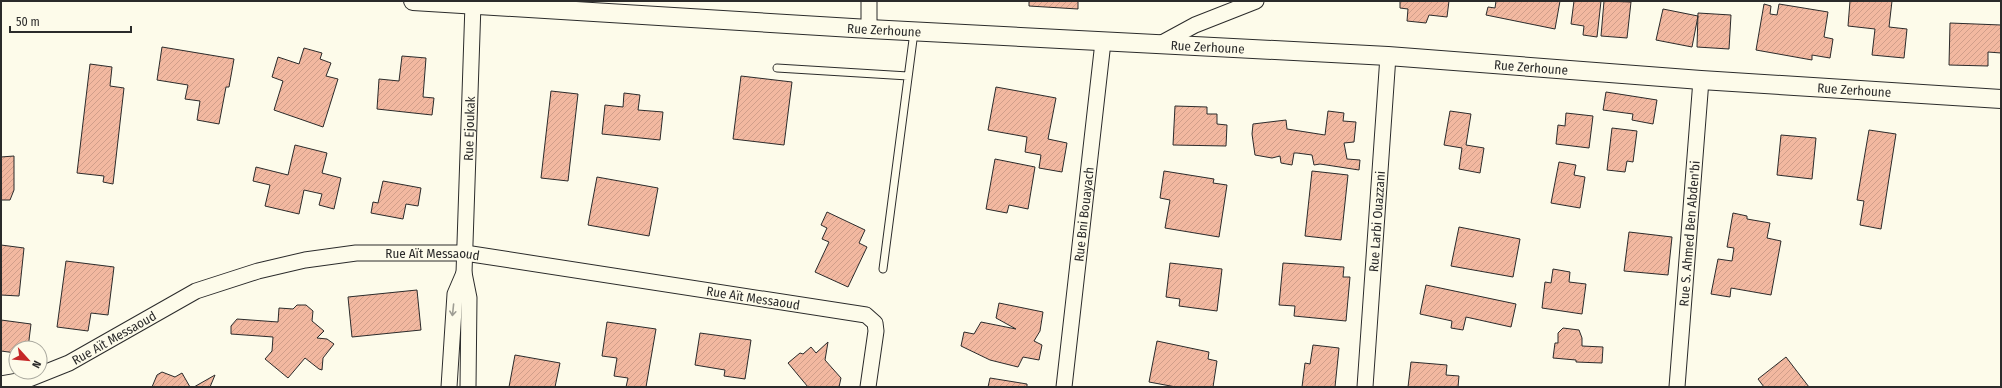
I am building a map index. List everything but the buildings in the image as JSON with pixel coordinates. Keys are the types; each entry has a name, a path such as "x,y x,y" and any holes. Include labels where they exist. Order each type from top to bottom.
{"street":[{"name":"Rue Zerhoune","path":"413,1 914,32 1388,56 1701,80 2001,99"},
{"path":"868,29 869,1"},
{"path":"1160,44 1195,24 1256,1"},
{"name":"Rue Ejoukak","path":"464,273 472,4"},
{"name":"Rue Bni Bouayach","path":"1064,387 1103,42"},
{"name":"Rue Larbi Ouazzani","path":"1365,387 1388,56"},
{"name":"Rue S. Ahmed Ben Abden'bi","path":"1677,387 1701,80"},
{"name":"Rue Aït Messaoud","path":"1,384 29,379 69,362 196,292 258,271 305,260 356,253 465,253 866,315 875,323 876,331 868,387"},
{"path":"449,387 455,294 464,273"},
{"path":"464,273 469,298 468,387"}],"lane":[{"path":"884,269 914,32"},
{"path":"777,68 908,76"}]}
